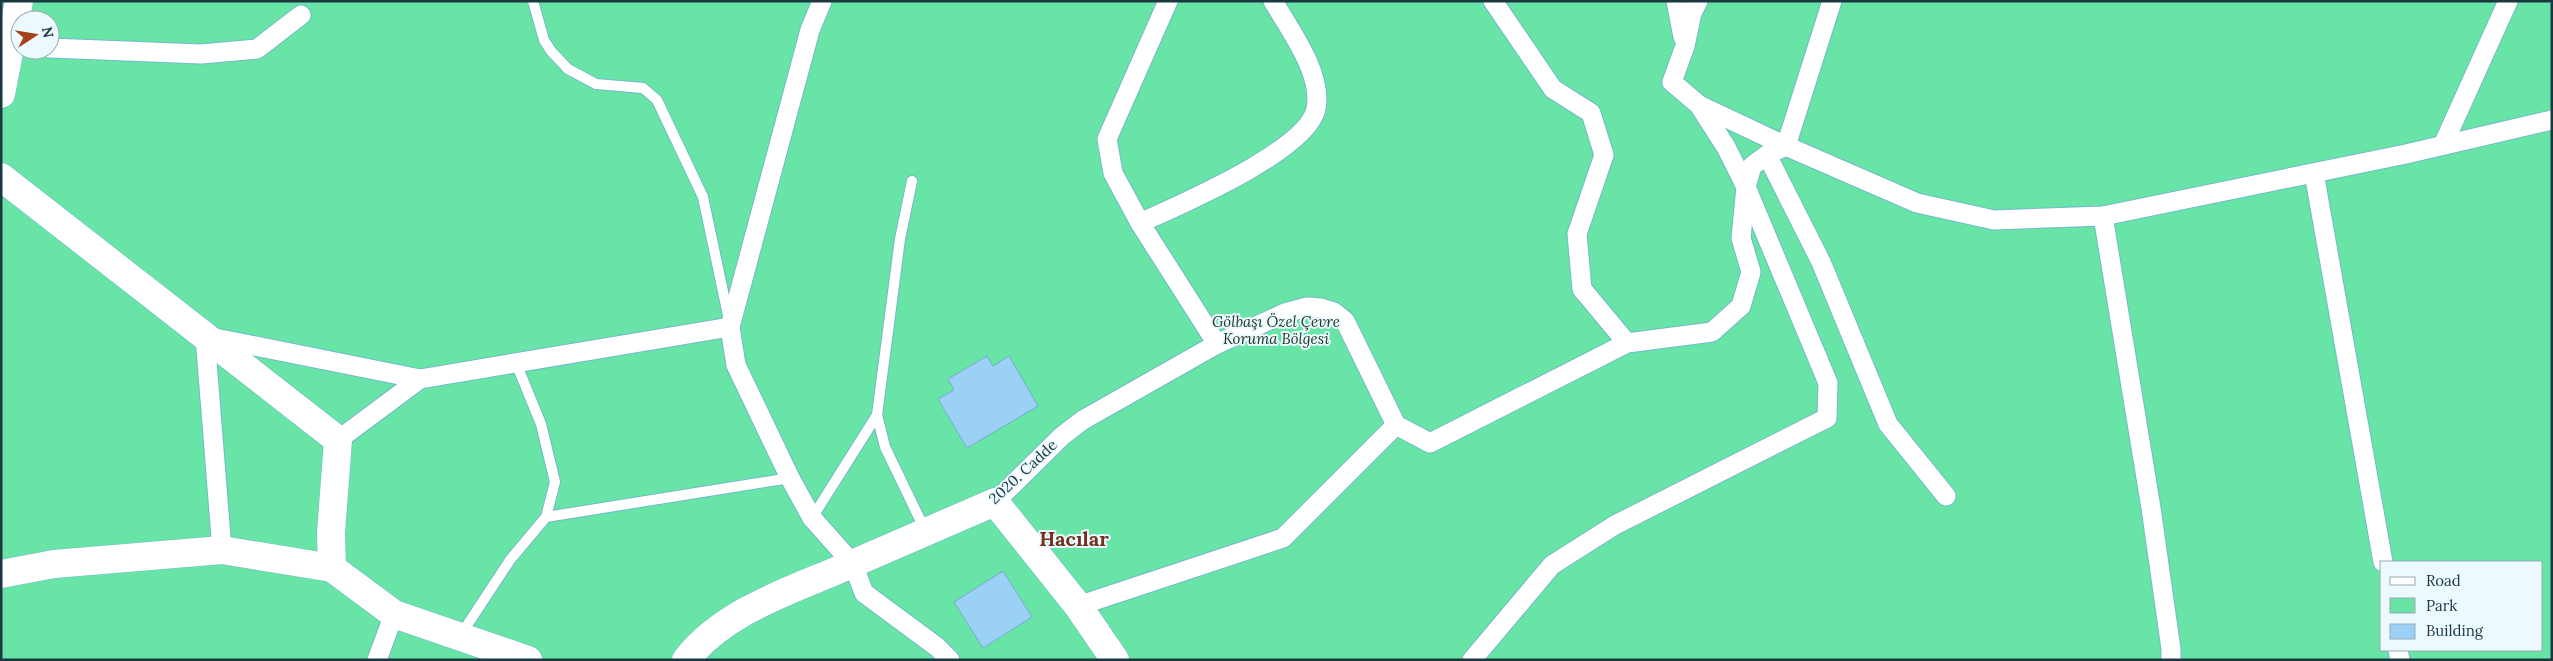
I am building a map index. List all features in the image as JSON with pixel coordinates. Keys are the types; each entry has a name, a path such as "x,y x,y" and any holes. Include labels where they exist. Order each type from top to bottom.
{"street":[{"path":"822,1 810,30 730,327 736,365 790,478 812,518 853,564 864,593 938,647 950,660"},
{"path":"1168,1 1107,139 1113,173 1140,223 1217,344"},
{"path":"1140,223 1228,182 1296,138 1311,122 1316,109 1316,90 1311,70 1297,41 1273,1"},
{"path":"1493,1 1553,89 1591,113 1604,155 1577,234 1582,289 1627,343"},
{"path":"1676,1 1685,46"},
{"path":"1698,1 1692,13 1685,46 1672,82 1699,105 1786,146 1917,202 1994,220 2103,216 2551,124"},
{"path":"1078,606 1283,538 1396,425 1430,444 1627,343 1712,332 1741,306 1751,272 1741,238 1746,187 1752,166 1767,155 1786,146 1832,1"},
{"path":"2443,145 2508,1"},
{"path":"60,48 202,54 257,49 301,15"},
{"path":"1,94 11,60"},
{"path":"1472,660 1552,565 1616,525 1827,418 1828,384 1746,187 1726,147 1699,105"},
{"path":"1767,155 1821,262 1888,424 1946,496"},
{"path":"2314,173 2383,561"},
{"path":"1,177 338,440"},
{"path":"2103,216 2151,508 2171,660"},
{"name":"2020. Cadde","path":"686,660 705,638 737,617 770,599 995,502 1062,436 1083,420 1217,344 1286,313 1306,307 1321,308 1334,312 1345,321 1352,331 1396,425"},
{"path":"205,336 420,379 730,327"},
{"path":"205,336 222,550"},
{"path":"332,568 331,533 338,440 420,379"},
{"path":"995,502 1078,606 1115,660"},
{"path":"1,574 54,564 222,550 332,568 394,614 528,660"},
{"path":"377,660 394,614"}],"lane":[{"path":"533,1 544,40 568,70 596,84 643,88 657,100 703,197 730,327"},
{"path":"912,181 900,239 877,416 885,447 926,532"},
{"path":"460,637 510,560 546,517 555,482 541,424 516,363"},
{"path":"812,518 877,416"},
{"path":"546,517 790,478"}],"green space":[{"name":"Gölbaşı Özel Çevre Koruma Bölgesi","path":"1,1 2552,1 2552,660 1,660"}],"building":[{"path":"987,356 993,366 1009,356 1038,406 967,448 938,399 954,390 948,379"},
{"path":"1003,571 1032,617 983,648 954,602"}],"district":[{"name":"Hacılar","path":"1074,539"}]}
